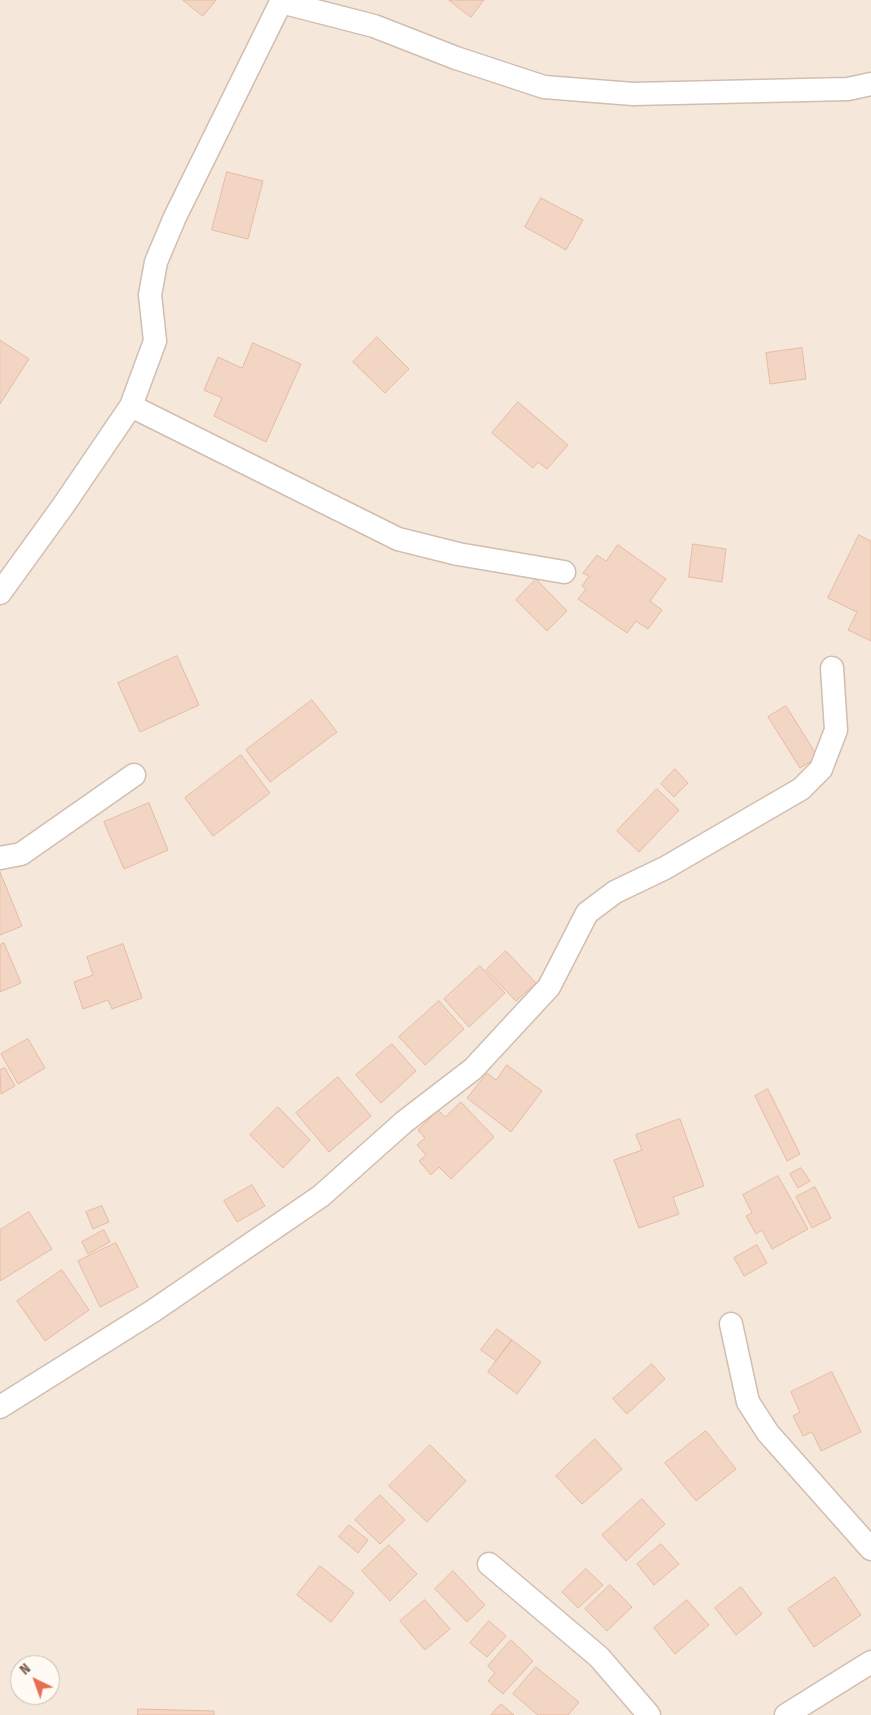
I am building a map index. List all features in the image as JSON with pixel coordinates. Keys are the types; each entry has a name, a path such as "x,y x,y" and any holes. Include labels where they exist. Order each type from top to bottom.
{"street":[{"path":"0,593 63,506 131,406 155,341 150,296 156,262 175,217 281,1 374,26 456,58 544,87 634,94 848,89 871,84"},
{"path":"131,406 398,539 458,554 564,572"},
{"path":"0,1407 153,1311 321,1196 404,1122 473,1069 549,986 587,913 615,892 664,868 801,789 821,769 836,730 832,668"},
{"path":"0,858 21,854 134,775"},
{"path":"731,1324 748,1402 768,1433 871,1548"},
{"path":"489,1564 599,1657 649,1715"},
{"path":"786,1715 871,1662"}],"shaded area":[{"path":"0,0 871,0 871,1715 0,1715"}],"building":[{"path":"183,0 216,0 203,16"},
{"path":"449,0 484,0 471,17"},
{"path":"227,172 263,181 248,239 212,230"},
{"path":"541,198 583,220 566,250 525,227"},
{"path":"377,337 409,369 385,393 353,362"},
{"path":"0,340 29,359 0,404"},
{"path":"253,343 301,364 266,442 214,416 222,398 204,390 218,357 242,368"},
{"path":"802,348 806,379 770,384 766,353"},
{"path":"518,402 568,445 547,469 538,462 533,468 492,433"},
{"path":"859,535 871,541 871,641 848,630 857,612 828,598"},
{"path":"693,544 726,549 722,582 689,577"},
{"path":"618,545 666,579 650,601 662,610 648,629 636,621 627,633 578,599 586,589 582,586 589,576 583,573 597,555 606,561"},
{"path":"536,579 567,611 547,631 516,600"},
{"path":"177,656 199,705 140,732 118,683"},
{"path":"312,700 337,732 270,782 246,750"},
{"path":"786,706 818,757 800,768 768,717"},
{"path":"241,755 270,793 213,836 185,798"},
{"path":"675,769 688,783 674,797 661,784"},
{"path":"657,789 679,810 639,852 617,831"},
{"path":"149,803 168,850 124,869 104,822"},
{"path":"0,872 22,926 0,935"},
{"path":"4,943 21,983 0,992 0,945"},
{"path":"123,944 142,998 112,1009 108,1000 83,1009 74,982 93,975 87,957"},
{"path":"506,951 536,983 516,1001 486,970"},
{"path":"480,966 505,993 469,1027 444,999"},
{"path":"439,1001 464,1029 425,1065 399,1037"},
{"path":"28,1039 45,1068 18,1084 1,1054"},
{"path":"392,1044 416,1071 381,1103 356,1075"},
{"path":"507,1065 542,1091 511,1132 467,1098 487,1073 496,1080"},
{"path":"5,1068 15,1086 1,1094 0,1070"},
{"path":"338,1077 371,1116 329,1152 296,1113"},
{"path":"768,1089 800,1154 787,1161 755,1096"},
{"path":"461,1102 494,1137 451,1179 439,1167 431,1175 419,1161 426,1155 417,1145 425,1138 418,1130 438,1110 445,1117"},
{"path":"278,1107 310,1140 283,1168 250,1135"},
{"path":"680,1119 704,1186 673,1197 679,1214 639,1228 614,1160 642,1150 636,1135"},
{"path":"801,1168 810,1181 798,1188 790,1174"},
{"path":"778,1176 808,1229 772,1249 762,1230 756,1234 746,1216 752,1213 743,1195"},
{"path":"252,1185 265,1206 237,1222 224,1201"},
{"path":"815,1187 831,1218 812,1228 796,1197"},
{"path":"102,1206 109,1222 93,1229 86,1212"},
{"path":"29,1212 52,1249 0,1281 0,1230"},
{"path":"104,1230 110,1242 88,1254 82,1242"},
{"path":"116,1243 138,1287 100,1307 78,1261"},
{"path":"757,1245 767,1263 744,1276 734,1258"},
{"path":"62,1270 89,1310 45,1341 17,1301"},
{"path":"497,1329 512,1340 496,1361 481,1350"},
{"path":"512,1340 541,1362 517,1394 488,1372"},
{"path":"652,1364 665,1379 627,1414 613,1399"},
{"path":"832,1372 861,1432 821,1451 812,1432 803,1436 793,1416 800,1412 791,1392"},
{"path":"706,1431 736,1469 696,1501 665,1463"},
{"path":"595,1439 622,1469 582,1504 556,1476"},
{"path":"430,1445 466,1481 427,1522 389,1486"},
{"path":"380,1495 405,1520 380,1544 355,1520"},
{"path":"642,1499 665,1524 626,1561 602,1535"},
{"path":"349,1525 368,1540 358,1553 339,1537"},
{"path":"661,1544 679,1564 654,1585 637,1564"},
{"path":"389,1545 417,1574 390,1601 362,1571"},
{"path":"320,1566 354,1593 331,1622 297,1595"},
{"path":"586,1569 603,1585 578,1608 562,1592"},
{"path":"453,1571 485,1605 467,1622 435,1589"},
{"path":"835,1577 861,1615 814,1647 788,1609"},
{"path":"610,1585 632,1607 607,1631 585,1609"},
{"path":"741,1587 762,1614 736,1635 715,1608"},
{"path":"425,1600 450,1629 425,1650 400,1621"},
{"path":"687,1600 709,1625 675,1654 654,1628"},
{"path":"489,1621 506,1636 487,1657 470,1643"},
{"path":"511,1640 533,1661 503,1694 488,1681 495,1673 488,1666"},
{"path":"536,1667 579,1702 568,1715 538,1715 513,1694"},
{"path":"501,1704 514,1715 491,1715"},
{"path":"138,1709 214,1711 214,1715 138,1715"}]}
